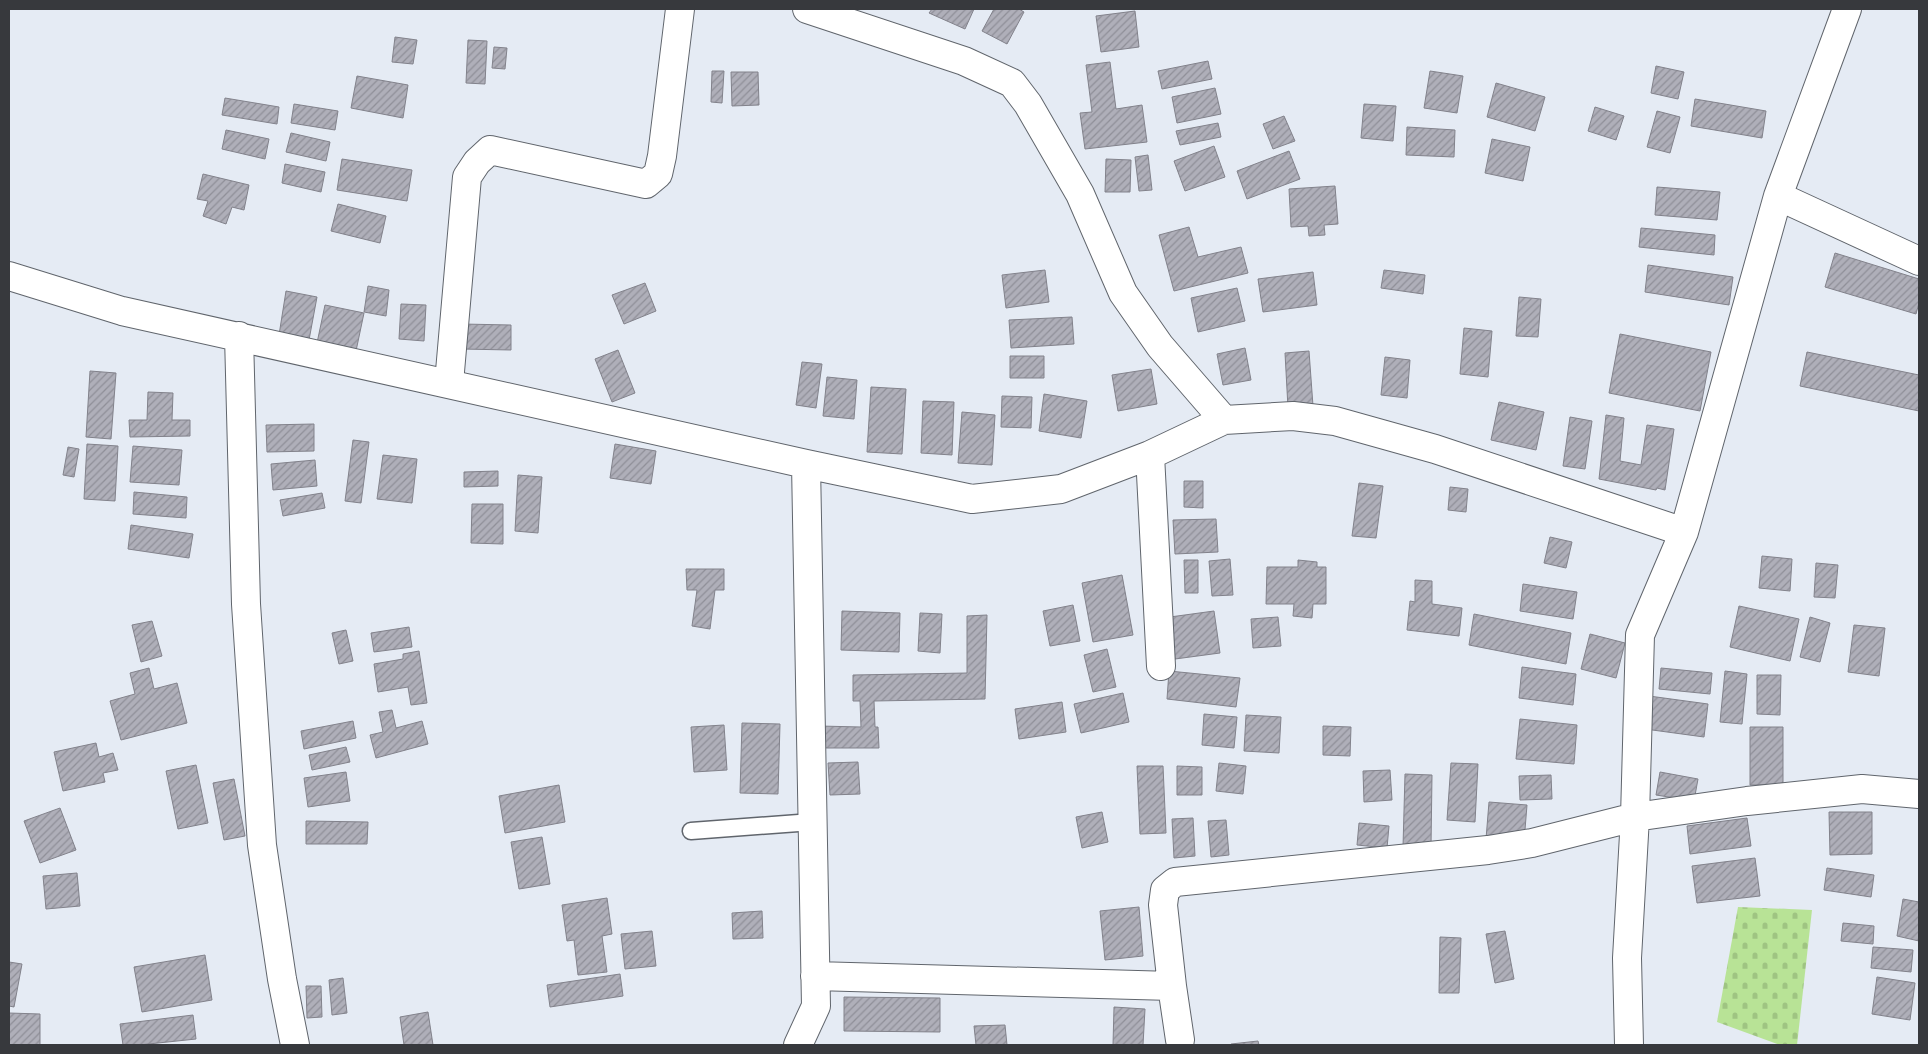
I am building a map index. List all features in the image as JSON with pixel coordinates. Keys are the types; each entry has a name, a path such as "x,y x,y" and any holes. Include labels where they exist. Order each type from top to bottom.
{"street":[{"path":"449,383 467,178 477,162 490,150 646,184 658,174 662,156 680,9"},
{"path":"807,9 964,60 1012,83 1028,104 1080,194 1123,293 1160,346 1224,420"},
{"path":"1629,1045 1628,958 1635,817 1640,635 1684,532 1778,196 1846,9"},
{"path":"1778,196 1919,260"},
{"path":"9,276 122,310 806,464 972,499 1062,489 1150,455 1224,420 1293,416 1335,421 1435,449 1684,532"},
{"path":"239,336 246,604 262,845 282,980 296,1045"},
{"path":"1150,455 1161,666"},
{"path":"798,1045 816,1006 806,464"},
{"path":"1180,1040 1163,905 1165,890 1176,882 1488,850 1532,843 1635,817 1748,801 1862,790 1919,794"},
{"path":"815,976 1172,986"}],"lane":[{"path":"691,830 812,822"}],"green space":[{"path":"1738,907 1812,910 1797,1045 1780,1045 1717,1022"}],"building":[{"path":"932,9 974,9 965,29 929,13"},
{"path":"994,9 1019,9 1024,12 1007,44 982,31"},
{"path":"1135,11 1139,47 1101,52 1096,16"},
{"path":"395,37 417,40 413,64 392,62"},
{"path":"468,40 487,41 485,84 466,83"},
{"path":"494,47 507,48 505,69 492,68"},
{"path":"1208,61 1212,79 1162,89 1158,71"},
{"path":"1110,62 1116,109 1142,105 1147,142 1085,149 1080,113 1092,112 1086,65"},
{"path":"1656,66 1684,72 1678,99 1651,93"},
{"path":"712,71 724,71 722,103 711,102"},
{"path":"1430,71 1463,76 1457,113 1424,108"},
{"path":"731,72 758,72 759,105 732,106"},
{"path":"357,76 408,85 403,118 351,108"},
{"path":"1496,83 1545,97 1535,131 1487,117"},
{"path":"1215,88 1221,114 1177,123 1172,97"},
{"path":"225,98 279,107 277,124 222,115"},
{"path":"1695,99 1766,111 1762,138 1691,126"},
{"path":"294,104 338,111 335,130 291,123"},
{"path":"1364,104 1396,106 1393,141 1361,138"},
{"path":"1595,107 1624,116 1616,140 1588,131"},
{"path":"1657,111 1680,117 1670,153 1647,147"},
{"path":"1284,116 1295,141 1273,149 1263,124"},
{"path":"1218,123 1221,137 1180,145 1176,131"},
{"path":"1407,127 1455,130 1454,157 1406,155"},
{"path":"226,130 269,139 265,159 222,149"},
{"path":"291,133 330,142 326,161 286,152"},
{"path":"1492,139 1530,147 1523,181 1485,173"},
{"path":"1214,146 1225,177 1185,191 1174,161"},
{"path":"1289,151 1300,179 1247,199 1237,171"},
{"path":"1148,155 1152,190 1139,191 1135,157"},
{"path":"342,159 412,170 407,201 337,190"},
{"path":"1106,159 1131,160 1130,192 1105,192"},
{"path":"285,164 325,172 321,192 282,183"},
{"path":"203,174 249,185 244,210 232,207 226,224 203,216 208,201 197,199"},
{"path":"1335,186 1338,224 1324,225 1325,235 1309,236 1308,226 1291,227 1289,189"},
{"path":"1657,187 1720,192 1717,220 1655,215"},
{"path":"338,204 386,216 380,243 331,231"},
{"path":"1189,227 1198,257 1241,247 1248,273 1174,291 1159,235"},
{"path":"1641,228 1715,235 1714,255 1639,247"},
{"path":"1835,253 1919,279 1919,303 1916,314 1825,287"},
{"path":"1648,265 1733,277 1729,305 1645,292"},
{"path":"1045,270 1049,302 1006,308 1002,275"},
{"path":"1384,270 1425,275 1423,294 1381,288"},
{"path":"1313,272 1317,305 1263,312 1258,279"},
{"path":"645,283 656,311 624,324 612,295"},
{"path":"368,286 389,290 386,316 364,312"},
{"path":"1237,288 1245,321 1198,332 1191,298"},
{"path":"286,291 317,297 309,340 279,335"},
{"path":"1519,297 1541,299 1538,337 1516,336"},
{"path":"401,304 426,305 424,341 399,339"},
{"path":"325,305 364,313 356,351 317,343"},
{"path":"1072,317 1074,344 1011,348 1009,320"},
{"path":"462,324 511,325 511,350 461,349"},
{"path":"1464,328 1492,331 1488,377 1460,374"},
{"path":"1620,334 1711,352 1700,411 1609,393"},
{"path":"1245,348 1251,380 1223,385 1217,354"},
{"path":"618,350 635,393 612,402 595,359"},
{"path":"1309,351 1313,406 1288,408 1285,353"},
{"path":"1807,352 1919,375 1919,411 1800,386"},
{"path":"1010,356 1044,356 1044,378 1010,378"},
{"path":"1385,357 1410,360 1407,398 1381,395"},
{"path":"802,362 822,364 816,408 796,405"},
{"path":"1151,369 1157,404 1118,411 1112,375"},
{"path":"90,371 116,373 111,439 86,437"},
{"path":"827,377 857,380 854,419 823,416"},
{"path":"871,387 906,389 902,454 867,452"},
{"path":"148,392 173,393 172,420 190,420 190,436 130,437 129,420 147,420"},
{"path":"1044,394 1087,401 1081,438 1039,431"},
{"path":"1002,396 1032,397 1031,428 1001,427"},
{"path":"923,401 954,402 952,455 921,453"},
{"path":"1499,402 1544,412 1536,450 1491,440"},
{"path":"962,412 995,415 992,465 958,463"},
{"path":"1606,415 1624,418 1620,461 1641,465 1647,425 1674,429 1665,490 1599,479"},
{"path":"1570,417 1592,421 1585,469 1563,466"},
{"path":"314,424 314,451 267,452 266,425"},
{"path":"353,440 369,442 361,503 345,501"},
{"path":"87,444 118,446 115,501 84,499"},
{"path":"615,444 656,451 651,484 610,478"},
{"path":"133,446 182,450 179,485 130,482"},
{"path":"68,447 79,449 74,477 63,475"},
{"path":"383,455 417,459 412,503 377,499"},
{"path":"315,460 317,486 273,490 271,464"},
{"path":"498,471 498,486 464,487 464,472"},
{"path":"518,475 542,477 538,533 515,531"},
{"path":"1184,481 1203,481 1203,508 1184,507"},
{"path":"1359,483 1383,486 1376,538 1352,536"},
{"path":"1450,487 1468,489 1466,512 1448,510"},
{"path":"134,492 187,497 186,518 133,514"},
{"path":"322,493 325,508 283,516 280,500"},
{"path":"472,504 503,504 503,544 471,543"},
{"path":"1216,519 1218,552 1175,554 1173,520"},
{"path":"131,525 193,534 189,558 128,549"},
{"path":"1550,537 1572,542 1566,568 1544,563"},
{"path":"1762,556 1792,559 1790,591 1759,588"},
{"path":"1230,559 1233,595 1212,596 1209,561"},
{"path":"1184,560 1198,560 1198,593 1185,593"},
{"path":"1298,560 1317,562 1317,567 1326,567 1326,604 1313,604 1312,618 1293,616 1294,604 1266,604 1267,567 1298,567"},
{"path":"1816,563 1838,565 1835,598 1814,597"},
{"path":"686,569 724,569 724,590 715,590 710,629 692,626 697,590 687,590"},
{"path":"1122,575 1133,635 1093,642 1082,583"},
{"path":"1415,580 1432,581 1432,604 1462,608 1459,636 1407,630 1410,601 1415,602"},
{"path":"1523,584 1577,592 1573,619 1520,611"},
{"path":"1073,605 1080,641 1050,646 1043,611"},
{"path":"1739,606 1799,619 1790,661 1730,647"},
{"path":"842,611 900,613 899,652 841,650"},
{"path":"1214,611 1220,653 1175,659 1170,617"},
{"path":"920,613 942,614 940,653 918,651"},
{"path":"1474,614 1571,633 1566,664 1469,645"},
{"path":"987,615 985,699 874,701 875,727 878,727 879,748 819,748 819,726 861,727 860,701 853,701 853,675 967,673 967,616"},
{"path":"1278,617 1281,646 1253,648 1251,619"},
{"path":"1810,617 1830,623 1820,662 1800,657"},
{"path":"152,621 162,656 141,662 132,625"},
{"path":"1854,625 1885,628 1879,676 1848,672"},
{"path":"409,627 412,647 374,652 371,633"},
{"path":"346,630 353,661 339,664 332,633"},
{"path":"1590,634 1625,643 1616,678 1581,669"},
{"path":"1107,649 1116,687 1093,692 1084,655"},
{"path":"419,651 427,703 411,705 408,687 378,692 374,664 403,659 403,654"},
{"path":"1522,667 1576,674 1573,705 1519,698"},
{"path":"149,668 154,689 177,683 187,723 121,740 110,701 135,694 130,673"},
{"path":"1661,668 1712,673 1710,694 1659,689"},
{"path":"1169,671 1240,678 1236,707 1167,699"},
{"path":"1725,671 1747,674 1742,724 1720,722"},
{"path":"1757,675 1781,675 1780,715 1757,714"},
{"path":"1123,693 1129,722 1081,733 1074,704"},
{"path":"1649,696 1708,704 1704,737 1645,729"},
{"path":"1062,702 1066,732 1019,739 1015,709"},
{"path":"392,710 396,728 422,721 428,744 376,758 370,735 383,732 379,712"},
{"path":"1204,714 1237,717 1234,748 1202,745"},
{"path":"1246,715 1281,717 1279,753 1244,751"},
{"path":"1520,719 1577,725 1574,764 1516,759"},
{"path":"353,721 356,738 304,749 301,731"},
{"path":"742,723 780,724 778,794 740,793"},
{"path":"724,725 727,770 694,772 691,727"},
{"path":"1323,726 1351,727 1350,756 1323,755"},
{"path":"1750,727 1783,727 1783,785 1750,785"},
{"path":"96,743 99,757 113,753 118,770 103,773 105,782 63,791 54,752"},
{"path":"346,747 350,762 312,770 309,755"},
{"path":"858,762 860,794 830,795 828,763"},
{"path":"1219,763 1246,766 1243,794 1216,791"},
{"path":"1451,763 1478,764 1475,822 1447,820"},
{"path":"196,765 208,823 178,829 166,771"},
{"path":"1137,766 1163,766 1166,833 1140,834"},
{"path":"1177,766 1202,767 1202,795 1177,795"},
{"path":"1390,770 1392,800 1364,802 1363,771"},
{"path":"346,772 350,801 308,807 304,778"},
{"path":"1660,772 1698,779 1694,801 1656,795"},
{"path":"1405,774 1432,775 1431,847 1403,847"},
{"path":"1551,775 1552,799 1520,800 1519,776"},
{"path":"234,779 245,836 224,840 213,783"},
{"path":"559,785 565,822 505,833 499,796"},
{"path":"1489,802 1527,805 1524,842 1486,839"},
{"path":"60,808 76,850 40,863 24,821"},
{"path":"1102,812 1108,842 1082,848 1076,817"},
{"path":"1829,812 1872,812 1872,854 1830,855"},
{"path":"1193,818 1195,856 1174,858 1172,819"},
{"path":"1747,818 1751,846 1690,854 1687,826"},
{"path":"1226,820 1229,855 1211,857 1208,821"},
{"path":"306,821 368,822 367,844 306,844"},
{"path":"1359,823 1389,826 1387,848 1357,845"},
{"path":"542,837 550,884 519,889 511,842"},
{"path":"1755,858 1760,896 1697,903 1692,866"},
{"path":"1827,868 1874,875 1871,897 1824,890"},
{"path":"77,873 80,906 46,909 43,876"},
{"path":"607,898 612,934 602,936 607,972 578,975 574,940 567,941 562,905"},
{"path":"1903,899 1919,902 1919,941 1897,936"},
{"path":"1139,907 1143,956 1105,960 1100,911"},
{"path":"762,911 763,938 733,939 732,913"},
{"path":"1843,923 1874,926 1873,944 1841,941"},
{"path":"652,931 656,966 625,969 621,934"},
{"path":"1505,931 1514,979 1495,983 1486,934"},
{"path":"1440,937 1461,938 1459,993 1439,993"},
{"path":"1873,947 1913,950 1911,972 1871,968"},
{"path":"205,955 212,1000 142,1012 134,967"},
{"path":"9,962 22,964 14,1007 9,1006"},
{"path":"620,974 623,996 550,1007 547,985"},
{"path":"1877,977 1915,983 1910,1020 1872,1014"},
{"path":"343,978 347,1013 332,1015 329,980"},
{"path":"306,986 321,986 322,1017 307,1018"},
{"path":"844,997 940,998 940,1032 844,1031"},
{"path":"1114,1007 1145,1009 1143,1045 1113,1045"},
{"path":"428,1012 433,1045 404,1045 400,1017"},
{"path":"9,1013 40,1014 40,1045 9,1045"},
{"path":"193,1015 196,1039 123,1045 120,1024"},
{"path":"1005,1025 1007,1045 976,1045 974,1026"},
{"path":"1258,1041 1259,1045 1231,1045 1231,1044"}]}
